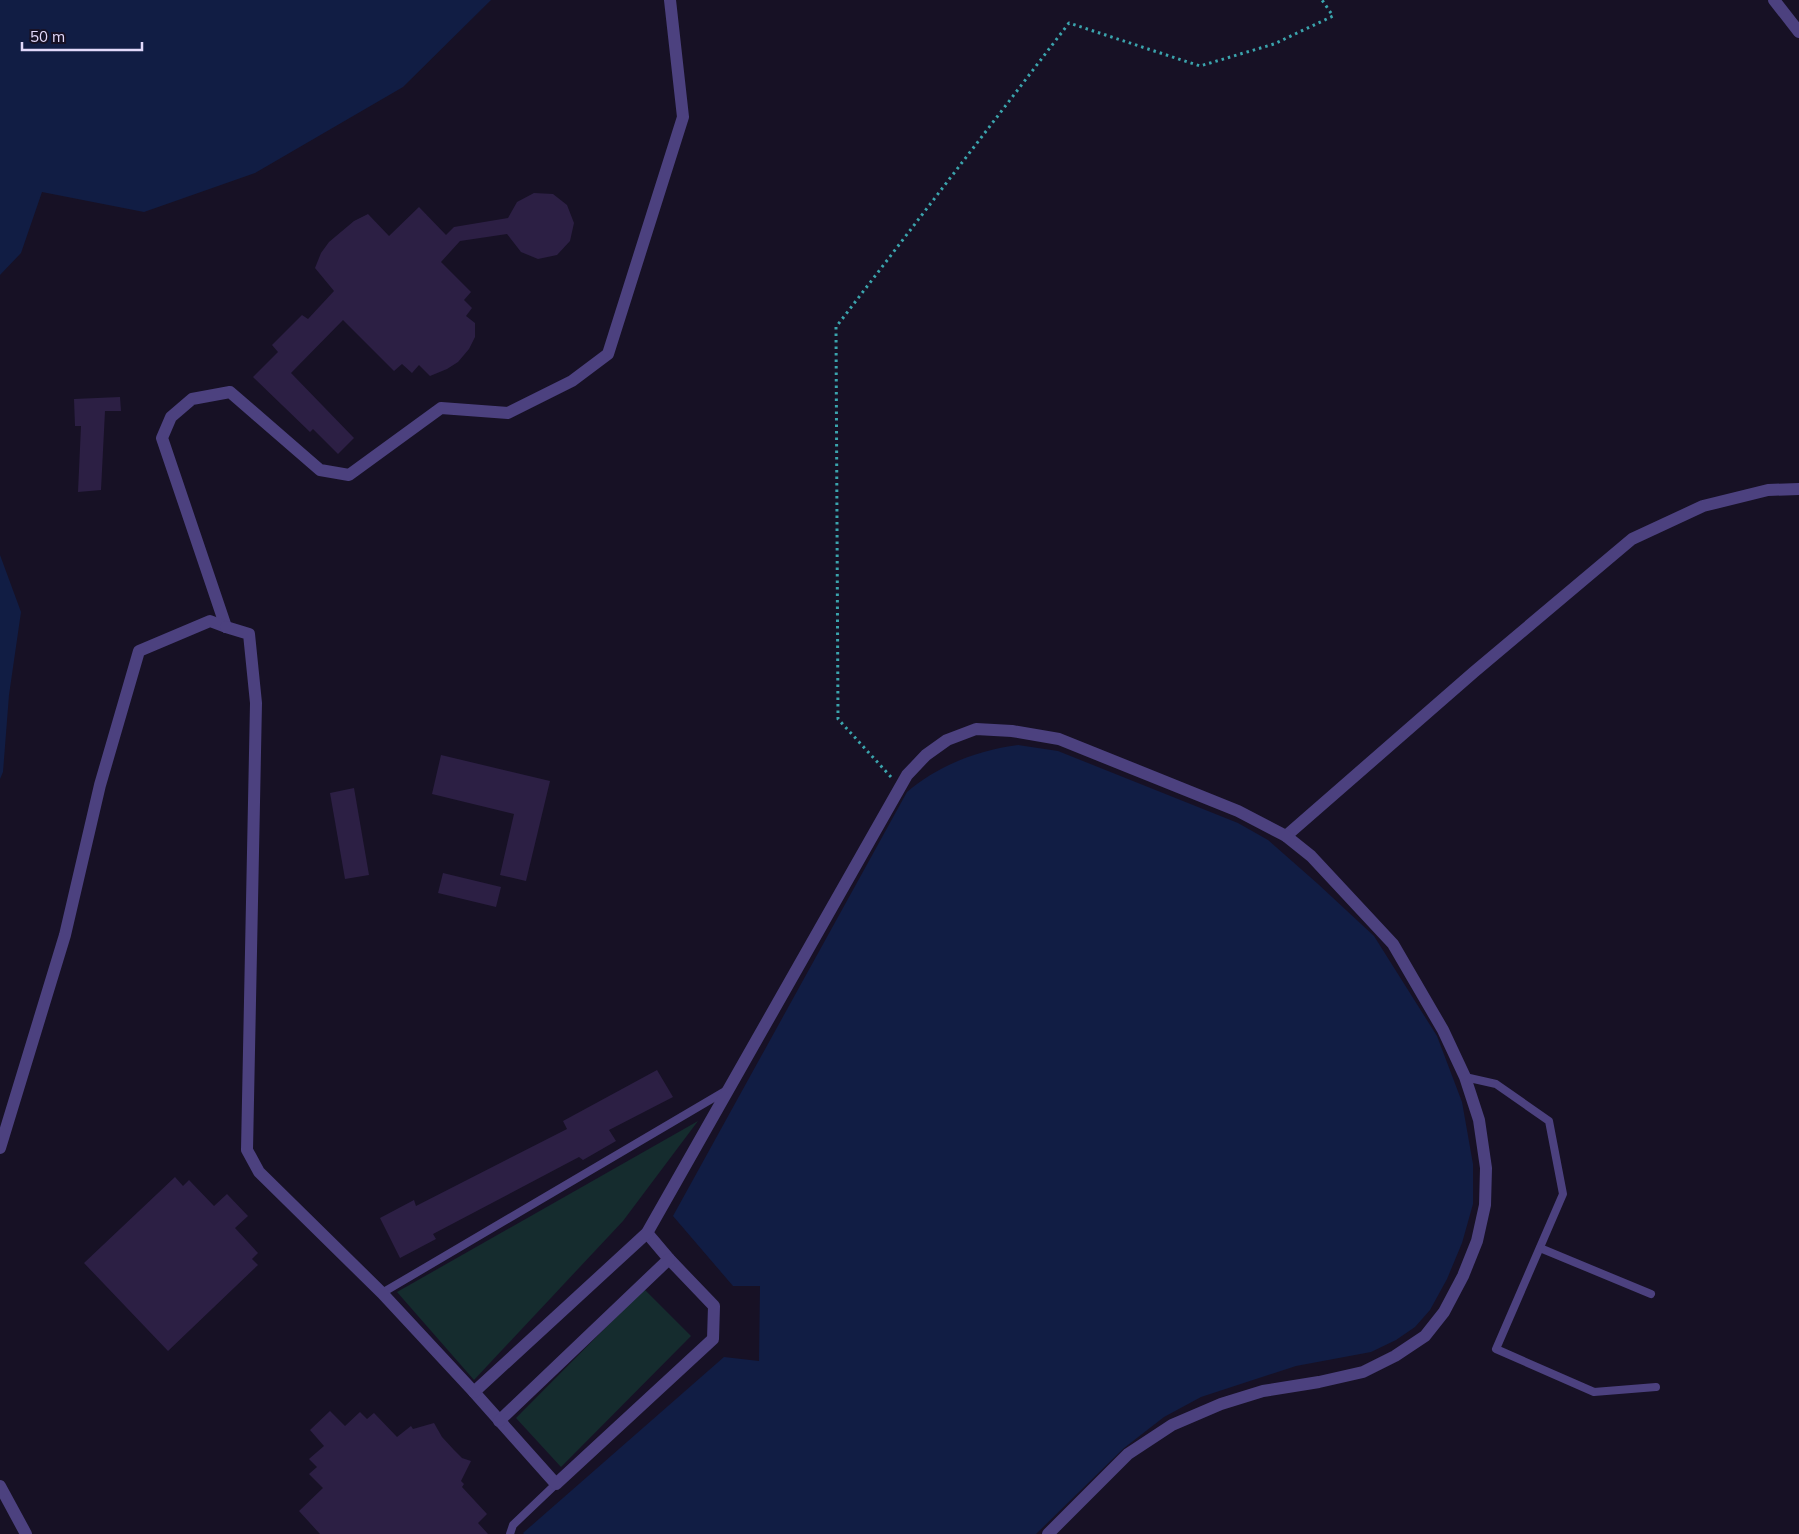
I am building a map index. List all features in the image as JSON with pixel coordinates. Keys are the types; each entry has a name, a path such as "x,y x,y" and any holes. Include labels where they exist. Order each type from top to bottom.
{"street":[{"path":"226,627 162,438 172,417 192,399 230,392 320,470 349,475 441,408 508,413 572,381 608,354 683,117 670,0"},
{"path":"1774,0 1799,32"},
{"path":"1286,836 1466,679 1632,539 1703,506 1768,490 1799,489"},
{"path":"0,1148 65,935 100,785 139,651 210,621 249,634 256,703 247,1150 260,1172 382,1293 556,1484 713,1340 714,1306 648,1234"},
{"path":"474,1392 648,1234 906,775 926,755 947,740 976,729 1012,730 1059,739 1238,812 1286,836 1311,856 1393,944 1443,1030 1465,1077 1479,1120 1486,1168 1485,1205 1477,1241 1463,1276 1444,1312 1424,1336 1395,1356 1363,1372 1319,1382 1263,1391 1221,1404 1172,1424 1128,1454 1048,1534"},
{"path":"500,1421 669,1259"},
{"path":"0,1486 26,1534"}],"lane":[{"path":"1465,1077 1496,1084 1548,1121 1563,1194 1496,1349 1594,1392 1656,1387"},
{"path":"382,1293 731,1088"},
{"path":"1540,1248 1651,1294"},
{"path":"510,1534 514,1525 556,1484"}],"path":[{"path":"901,785 888,775 838,719 836,327 1069,23 1200,66 1274,44 1333,16 1322,0"}],"green space":[{"path":"698,1121 623,1221 474,1380 397,1292"},
{"path":"644,1289 691,1336 561,1467 516,1418"}],"water":[{"path":"0,0 491,0 403,87 255,173 144,212 42,192 21,253 0,275"},
{"path":"0,555 21,612 9,695 3,772 0,779"},
{"path":"1018,745 1058,751 1238,823 1268,840 1374,936 1437,1036 1462,1102 1473,1164 1473,1204 1462,1243 1447,1279 1430,1310 1415,1327 1396,1340 1371,1352 1296,1366 1201,1397 1164,1417 1124,1448 1036,1534 524,1534 724,1357 759,1361 760,1286 733,1286 673,1216 907,792 931,774 973,755"}],"building":[{"path":"534,193 553,194 567,205 574,223 570,241 557,255 538,259 521,252 507,234 460,241 441,262 471,292 464,300 472,308 466,316 475,323 475,337 469,349 458,362 430,376 419,365 412,373 402,364 394,371 343,320 291,373 354,438 338,454 313,429 310,432 253,377 278,352 272,345 302,315 308,319 334,291 315,268 321,253 329,242 354,221 368,214 389,236 419,207 446,235 454,227 508,218 517,202"},
{"path":"120,397 121,411 105,411 101,490 78,492 81,426 75,426 74,399"},
{"path":"441,755 550,781 526,881 500,875 514,814 432,794"},
{"path":"354,788 369,875 345,879 330,793"},
{"path":"443,873 501,887 496,907 438,893"},
{"path":"657,1070 673,1097 609,1130 616,1141 583,1160 579,1157 433,1234 436,1239 400,1258 380,1218 414,1200 416,1206 567,1129 563,1121"},
{"path":"175,1177 183,1186 189,1180 214,1206 227,1194 248,1216 235,1228 258,1253 252,1259 258,1265 168,1351 84,1263"},
{"path":"330,1411 345,1426 360,1412 367,1419 374,1413 397,1437 411,1426 413,1429 434,1423 442,1437 454,1450 462,1458 471,1461 461,1481 464,1484 462,1487 487,1514 478,1523 488,1534 320,1534 299,1511 323,1488 309,1474 317,1467 309,1459 324,1446 310,1430"}]}
